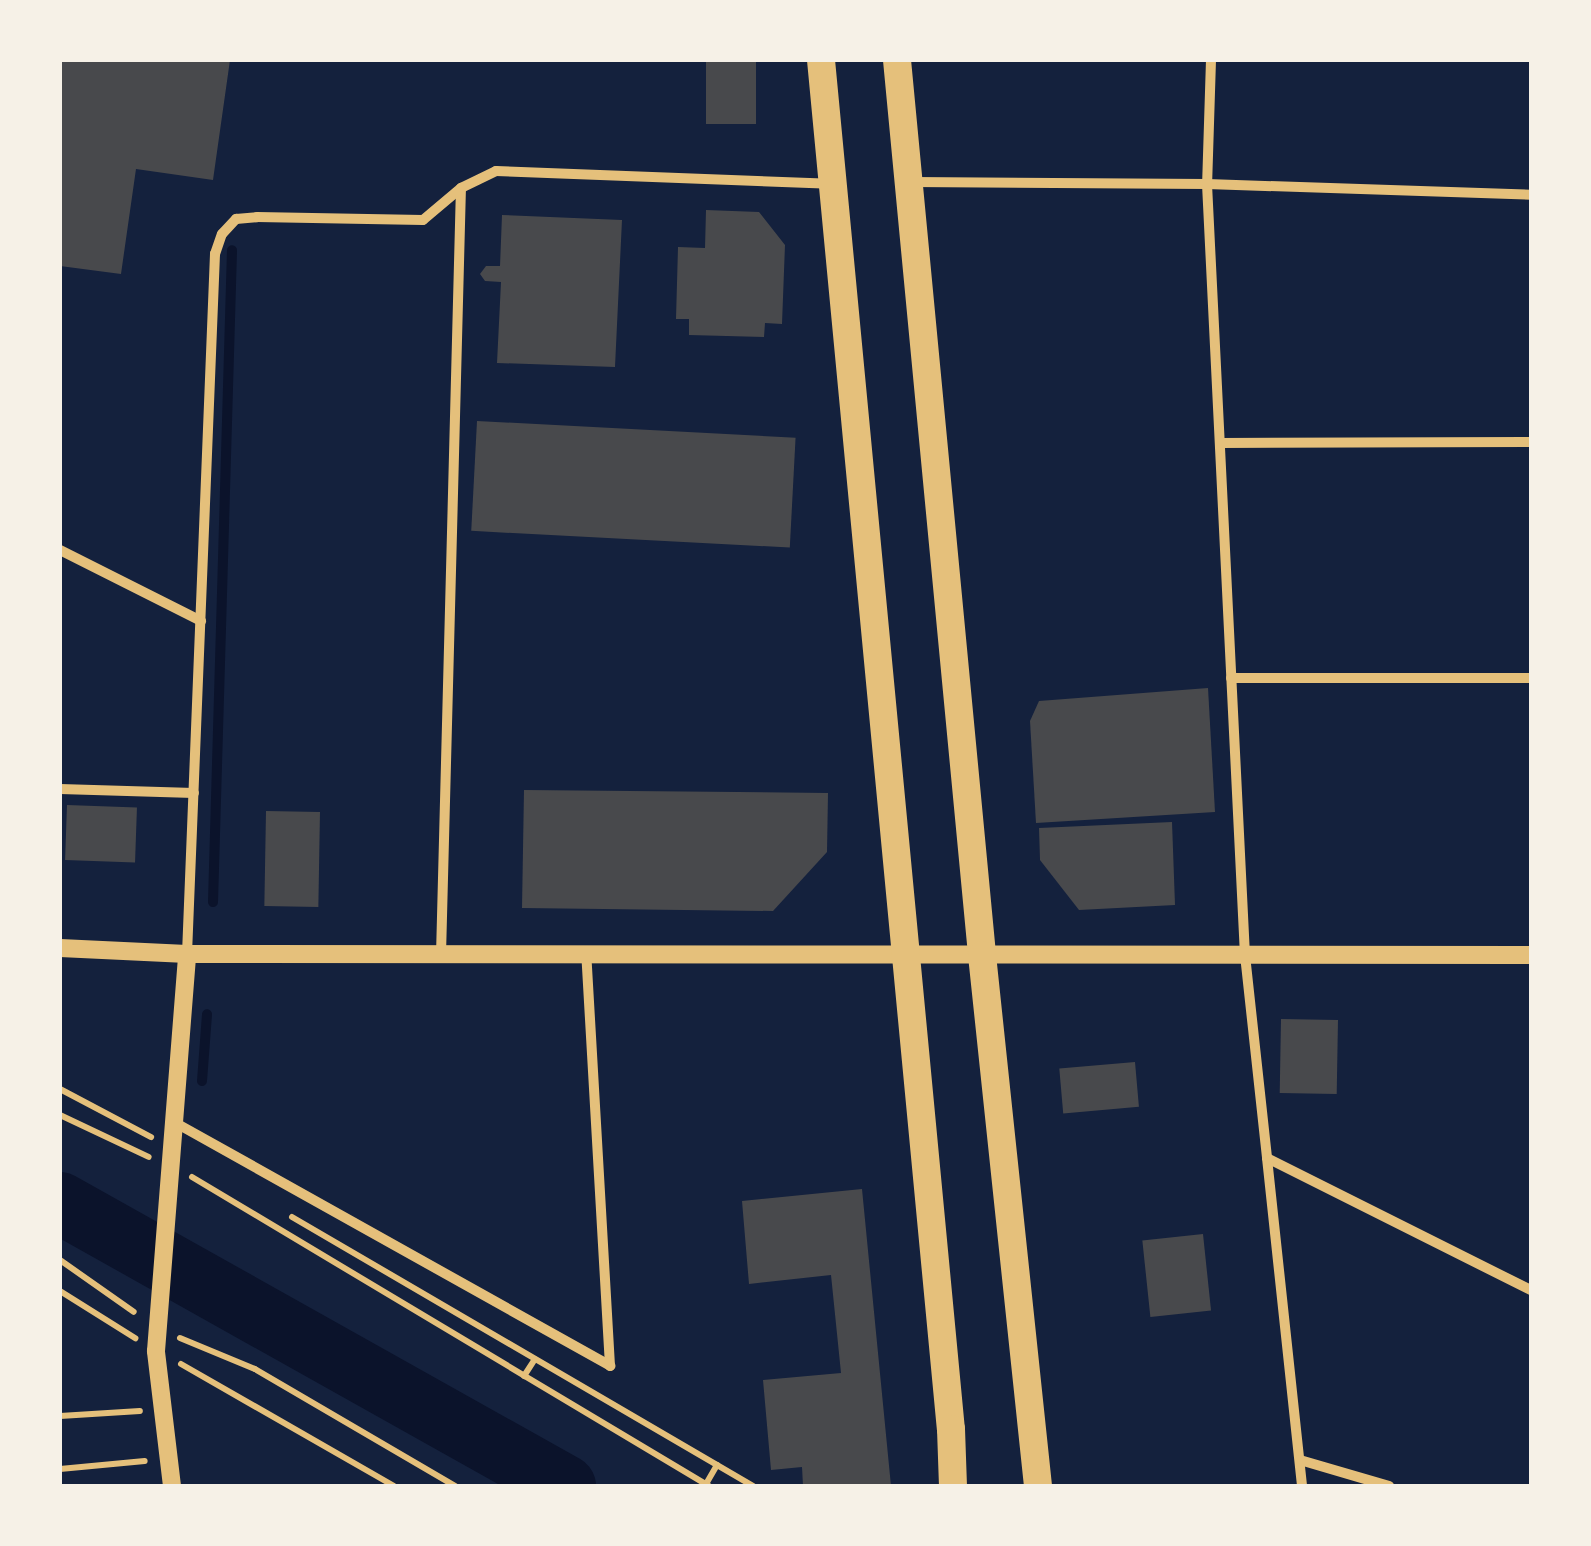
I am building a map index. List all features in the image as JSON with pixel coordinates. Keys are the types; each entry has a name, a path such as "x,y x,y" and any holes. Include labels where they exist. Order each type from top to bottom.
{"highway":[{"path":"822,60 951,1429 952,1486"},
{"path":"896,60 982,955 1038,1486"}],"street":[{"path":"1211,60 1208,184 1245,955 1302,1486"},
{"path":"172,1486 156,1351 187,954 215,254 222,234 236,219 422,220 461,188 496,171 836,184"},
{"path":"909,182 1208,184 1531,195"},
{"path":"441,954 461,188"},
{"path":"1220,443 1531,442"},
{"path":"60,550 201,621"},
{"path":"1231,678 1531,678"},
{"path":"60,789 194,793"},
{"path":"60,948 187,954 1531,955"},
{"path":"174,1122 610,1366 586,955"},
{"path":"1268,1158 1531,1290"},
{"path":"1300,1460 1390,1486"}],"path":[{"path":"61,1092 172,1156 524,1376 707,1485 717,1466"},
{"path":"60,1115 172,1156"},
{"path":"285,1213 753,1486"},
{"path":"60,1260 159,1321 255,1369 455,1486"},
{"path":"60,1291 156,1351 394,1486"},
{"path":"524,1376 535,1359"},
{"path":"60,1416 141,1410"},
{"path":"60,1469 146,1461"}],"building":[{"path":"60,60 230,60 213,180 136,169 121,274 60,266"},
{"path":"706,60 756,60 756,124 706,124"},
{"path":"706,210 759,212 785,245 782,324 765,323 764,337 689,335 689,319 676,319 678,247 705,248"},
{"path":"502,215 622,220 615,367 497,363 501,282 485,281 480,274 486,266 500,266"},
{"path":"477,421 796,438 790,548 471,531"},
{"path":"1208,688 1215,812 1036,823 1030,721 1039,701"},
{"path":"524,790 828,793 827,852 773,911 522,908"},
{"path":"67,805 137,807 135,862 65,860"},
{"path":"266,811 320,812 318,907 264,906"},
{"path":"1172,822 1175,905 1079,910 1040,860 1039,828"},
{"path":"1281,1019 1338,1020 1337,1094 1280,1093"},
{"path":"1135,1062 1139,1107 1063,1113 1059,1069"},
{"path":"862,1189 891,1486 803,1486 802,1467 771,1470 763,1380 841,1373 831,1275 749,1284 742,1201"},
{"path":"1203,1234 1211,1311 1150,1317 1142,1240"}],"waterway":[{"path":"213,902 232,250"},
{"path":"202,1081 207,1014"},
{"path":"60,1203 565,1486"}]}
